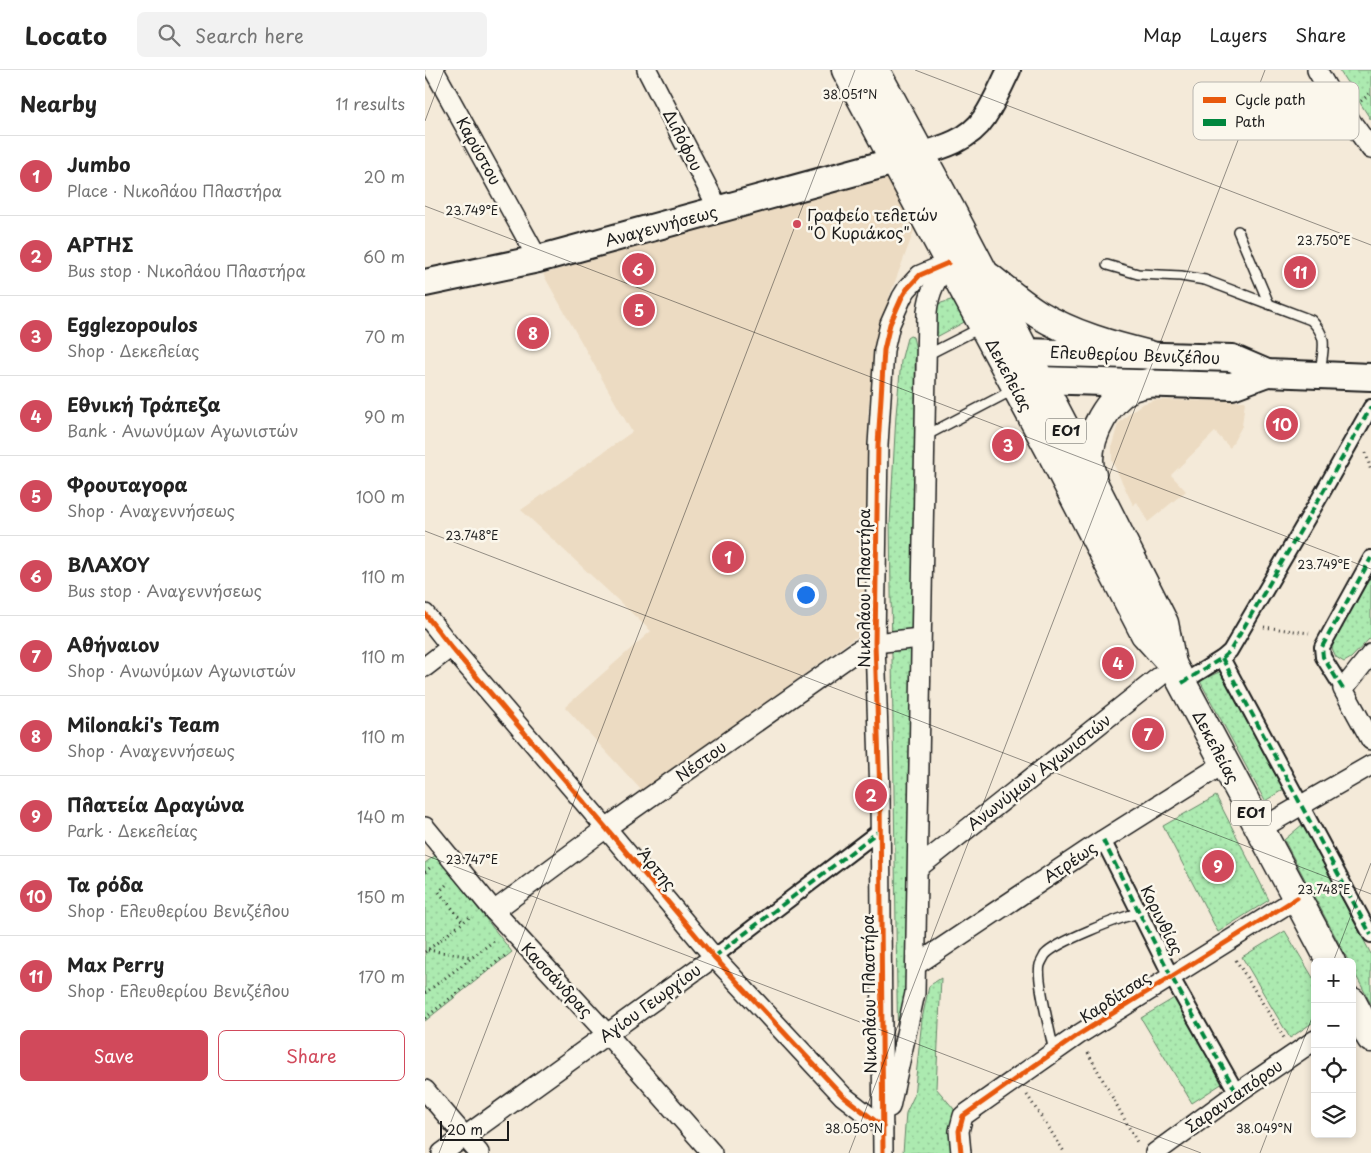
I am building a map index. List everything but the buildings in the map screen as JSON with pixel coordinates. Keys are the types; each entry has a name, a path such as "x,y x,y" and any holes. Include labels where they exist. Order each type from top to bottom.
{"main road":[{"name":"ΕΟ1","path":"846,70 907,158"},
{"name":"ΕΟ1","path":"875,70 907,158"},
{"name":"Αναγεννήσεως","path":"425,283 538,259 907,158"},
{"name":"Δεκελείας","path":"907,158 948,263 983,327 1014,357"},
{"name":"Δεκελείας","path":"907,158 981,270 1024,386 1145,634 1225,763 1329,958"},
{"path":"981,270 1022,303 1055,323 1095,340 1150,355"},
{"name":"Ελευθερίου Βενιζέλου","path":"1014,357 1150,355 1232,358 1267,373 1371,377"},
{"name":"Ελευθερίου Βενιζέλου","path":"1024,386 1148,383 1232,386 1267,373"},
{"path":"1093,482 1089,461 1090,448 1101,419 1122,394 1132,387 1148,383"},
{"name":"Δεκελείας","path":"1024,386 1093,482 1164,623 1171,675"},
{"path":"1356,1012 1371,1038"}],"street":[{"name":"Καρύστου","path":"434,70 538,259"},
{"name":"Διλόφου","path":"647,70 719,210"},
{"path":"907,158 955,142 969,134 983,120 1009,70"},
{"path":"1317,70 1324,82"},
{"path":"1359,132 1371,149"},
{"name":"Νικολάου Πλαστήρα","path":"883,1127 893,1094 915,993 927,312 928,298 937,277 948,263"},
{"name":"Νικολάου Πλαστήρα","path":"883,1153 875,644 877,445 885,350 890,324 902,297 920,274 948,263"},
{"path":"1171,675 1222,658 1230,651 1371,407"},
{"path":"1371,558 1322,647 1323,657 1343,688 1371,740"},
{"name":"Άρτης","path":"425,614 713,956 843,1096 883,1127"},
{"name":"Νέστου","path":"491,907 857,651 875,644 920,638"},
{"path":"425,667 451,647"},
{"path":"1343,688 1371,654"},
{"path":"1222,658 1371,935"},
{"name":"Ανωνύμων Αγωνιστών","path":"918,868 1171,675"},
{"name":"Ατρέως","path":"916,964 1103,840 1225,763"},
{"path":"1260,829 1371,765"},
{"name":"Κασσάνδρας","path":"425,827 491,907 712,1153"},
{"name":"Αγίου Γεωργίου","path":"442,1153 713,956 879,831"},
{"name":"Κορινθίας","path":"1103,840 1171,976 1237,1093"},
{"name":"Καρδίτσας","path":"961,1153 959,1131 963,1116 1079,1035 1297,898"},
{"name":"Σαρανταπόρου","path":"1147,1149 1237,1093 1311,1043"},
{"path":"425,1090 479,1153"}],"lane":[{"path":"1238,231 1269,304"},
{"path":"1107,265 1137,274 1181,276 1205,280 1311,320 1320,329 1324,340 1320,375"},
{"path":"927,356 983,327"},
{"path":"925,436 1024,386"},
{"path":"1054,1052 1041,982 1040,966 1045,955 1058,946 1116,919 1139,913"}],"path":[{"path":"1246,624 1328,636"},
{"path":"463,873 439,892 463,922"},
{"path":"426,951 463,922 491,907"},
{"path":"425,993 473,957 516,935"},
{"path":"425,1018 516,935"},
{"path":"1225,942 1293,1054"},
{"path":"426,951 473,957"},
{"path":"1079,1035 1147,1149"},
{"path":"1017,1079 1065,1153"}],"shaded area":[{"path":"893,172 917,223 890,295 877,342 868,411 866,635 854,638 643,792 565,707 651,631 521,510 632,432 543,274"},
{"path":"1155,400 1245,401 1242,426 1230,448 1215,432 1171,475 1186,491 1148,522 1137,502 1133,505 1112,461 1112,445 1118,424 1142,404"}],"green space":[{"path":"1339,70 1371,70 1371,120 1359,101 1359,82 1347,82"},
{"path":"960,297 970,319 931,340 930,338 915,359 916,504 906,1008 898,1059 890,524 896,415 901,361 907,338 913,337 916,350 931,333 932,306"},
{"path":"1371,574 1371,637 1351,658 1344,662 1336,657 1332,648 1359,591"},
{"path":"1221,671 1284,789 1265,801 1200,681"},
{"path":"1216,796 1269,900 1218,932 1163,826"},
{"path":"1303,824 1371,954 1371,1004 1356,976 1356,958 1347,958 1284,840"},
{"path":"436,855 512,952 425,1021 425,863"},
{"path":"1285,931 1311,974 1311,1024 1290,1038 1242,957"},
{"path":"941,978 936,1088 954,1109 953,1153 903,1153 906,1113 914,1096 922,1019 929,986"},
{"path":"1176,997 1226,1081 1192,1103 1141,1018"}],"marked path":[{"path":"1182,683 1230,651 1371,407"},
{"path":"1343,689 1323,657 1322,647 1371,558"},
{"path":"1222,658 1371,935"},
{"path":"714,957 879,831"},
{"path":"1103,840 1171,976 1237,1093"}],"cycle path":[{"path":"883,1153 880,795 875,643 878,445 884,350 890,324 907,289 920,275 948,263"},
{"path":"425,614 714,957 843,1096 883,1127"},
{"path":"961,1153 959,1131 963,1116 1078,1035 1297,898"}],"place":[{"name":"Γραφείο τελετών \"Ο Κυριάκος\"","path":"797,224"},
{"name":"ΒΛΑΧΟΥ","path":"638,269"},
{"name":"Max Perry","path":"1300,272"},
{"name":"Φρουταγορα","path":"639,310"},
{"name":"Milonaki's Team","path":"533,333"},
{"name":"Τα ρόδα","path":"1282,424"},
{"name":"Egglezopoulos","path":"1008,445"},
{"name":"Jumbo","path":"728,557"},
{"name":"Εθνική Τράπεζα","path":"1118,663"},
{"name":"Αθήναιον","path":"1148,734"},
{"name":"ΑΡΤΗΣ","path":"871,795"},
{"name":"Πλατεία Δραγώνα","path":"1218,866"}]}
